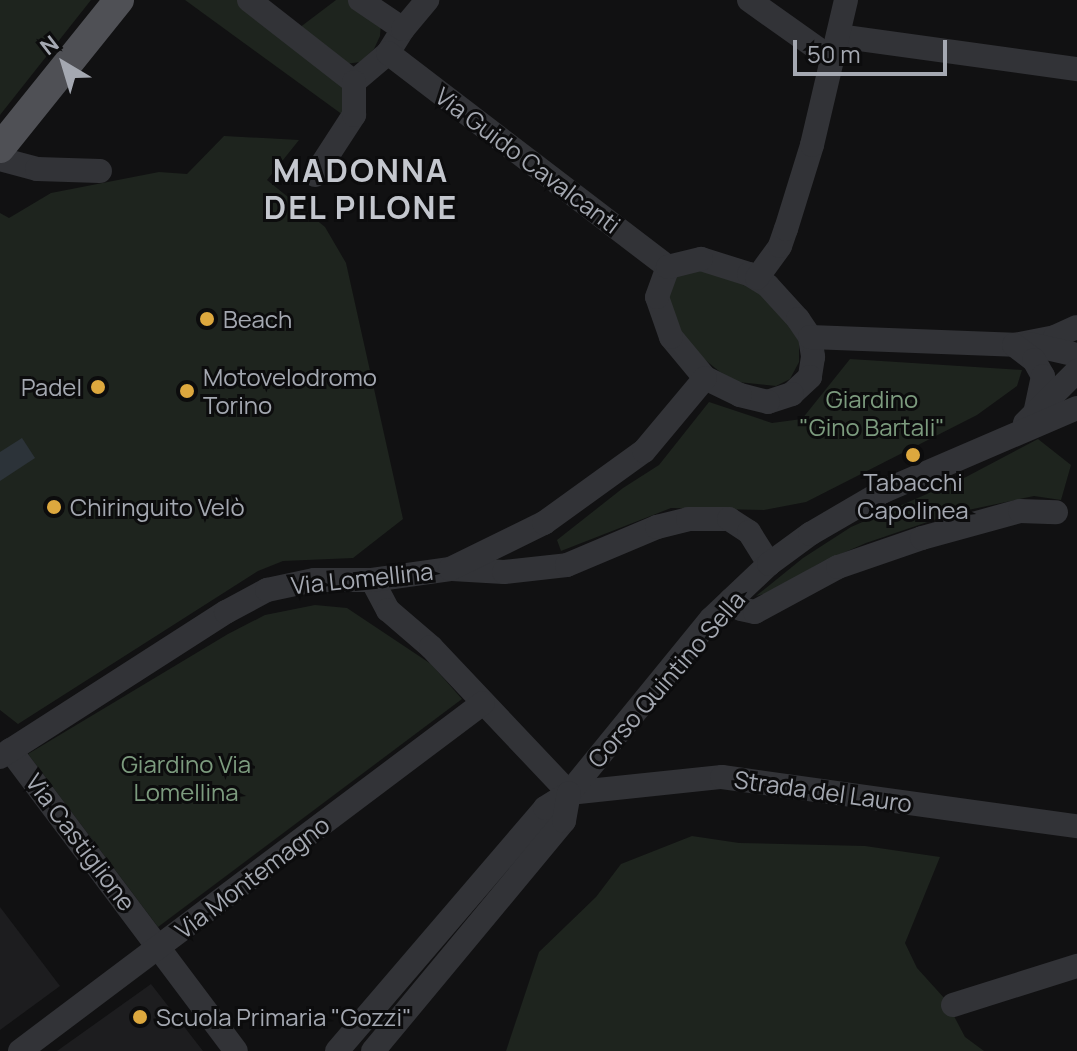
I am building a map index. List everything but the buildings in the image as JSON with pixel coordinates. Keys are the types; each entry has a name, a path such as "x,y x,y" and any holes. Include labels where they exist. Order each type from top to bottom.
{"main road":[{"path":"0,148 119,0"}],"street":[{"path":"249,0 354,82"},
{"path":"360,0 403,29"},
{"path":"315,175 354,115 354,82 388,53 427,0"},
{"path":"749,0 835,48 1077,69"},
{"path":"757,278 780,246 812,145 846,0"},
{"name":"Via Guido Cavalcanti","path":"388,53 668,267"},
{"path":"0,159 37,169 100,171"},
{"path":"701,259 741,269 757,278 798,319 810,337 813,357 810,377 792,394 768,402 740,395 705,378 671,337 657,297 668,267 701,259"},
{"path":"1021,344 1077,326 1076,363 1026,423"},
{"path":"810,337 1021,344 1076,363"},
{"path":"1021,344 1043,376 1026,423"},
{"name":"Via Lomellina","path":"5,753 226,612 267,590 314,580 372,580 450,569 544,523 644,451 705,378"},
{"name":"Corso Quintino Sella","path":"337,1051 545,808 569,793 711,619 769,564 810,534 884,491 1026,423 1077,408"},
{"path":"731,600 741,609 755,612 838,567 922,538 1020,511 1056,512"},
{"path":"450,569 504,572 567,565 657,527 688,519 729,519 749,532 769,564"},
{"path":"372,580 388,610 431,647 569,793"},
{"name":"Via Montemagno","path":"20,1051 483,703"},
{"name":"Via Castiglione","path":"5,753 236,1051"},
{"name":"Strada del Lauro","path":"569,793 722,777 1077,826"},
{"name":"Corso Quintino Sella","path":"373,1051 564,821 569,793"},
{"path":"953,1005 1077,966"}],"shaded area":[{"path":"22,438 35,458 0,481 0,452"},
{"path":"0,907 60,986 0,1030"},
{"name":"Scuola Primaria \"Gozzi\"","path":"151,984 203,1051 57,1051"}],"green space":[{"path":"0,0 91,0 0,115"},
{"path":"185,0 238,0 346,82 343,115"},
{"path":"336,0 350,0 381,22 380,36 374,49 360,62 346,64 299,28"},
{"name":"Motovelodromo Torino","path":"224,136 299,140 267,180 325,227 346,263 403,519 353,558 283,561 258,571 18,724 0,710 0,213 9,218 51,193 159,172 187,174"},
{"path":"722,270 767,299 787,318 799,342 799,362 790,379 776,386 738,382 693,350 666,306 676,272"},
{"name":"Giardino \"Gino Bartali\"","path":"850,359 1022,370 1017,386 977,415 806,502 764,510 671,508 561,551 557,540 623,488 659,465 709,402 772,423 802,419"},
{"path":"1038,439 1071,465 1061,500 1034,496 954,513 866,543 820,563 772,592 756,596 803,558 851,527 966,477"},
{"name":"Giardino Via Lomellina","path":"315,605 347,608 431,664 462,699 158,927 28,754 228,634 265,615"},
{"path":"692,836 739,843 865,846 940,857 905,943 917,968 945,999 965,1037 984,1051 506,1051 539,952 596,897 621,864"}],"place":[{"name":"Beach","path":"207,319"},
{"name":"Padel","path":"98,387"},
{"name":"Motovelodromo Torino","path":"187,391"},
{"name":"Tabacchi Capolinea","path":"913,455"},
{"name":"Chiringuito Velò","path":"54,507"},
{"name":"Scuola Primaria \"Gozzi\"","path":"140,1017"}],"district":[{"name":"MADONNA DEL PILONE","path":"361,190"}]}
